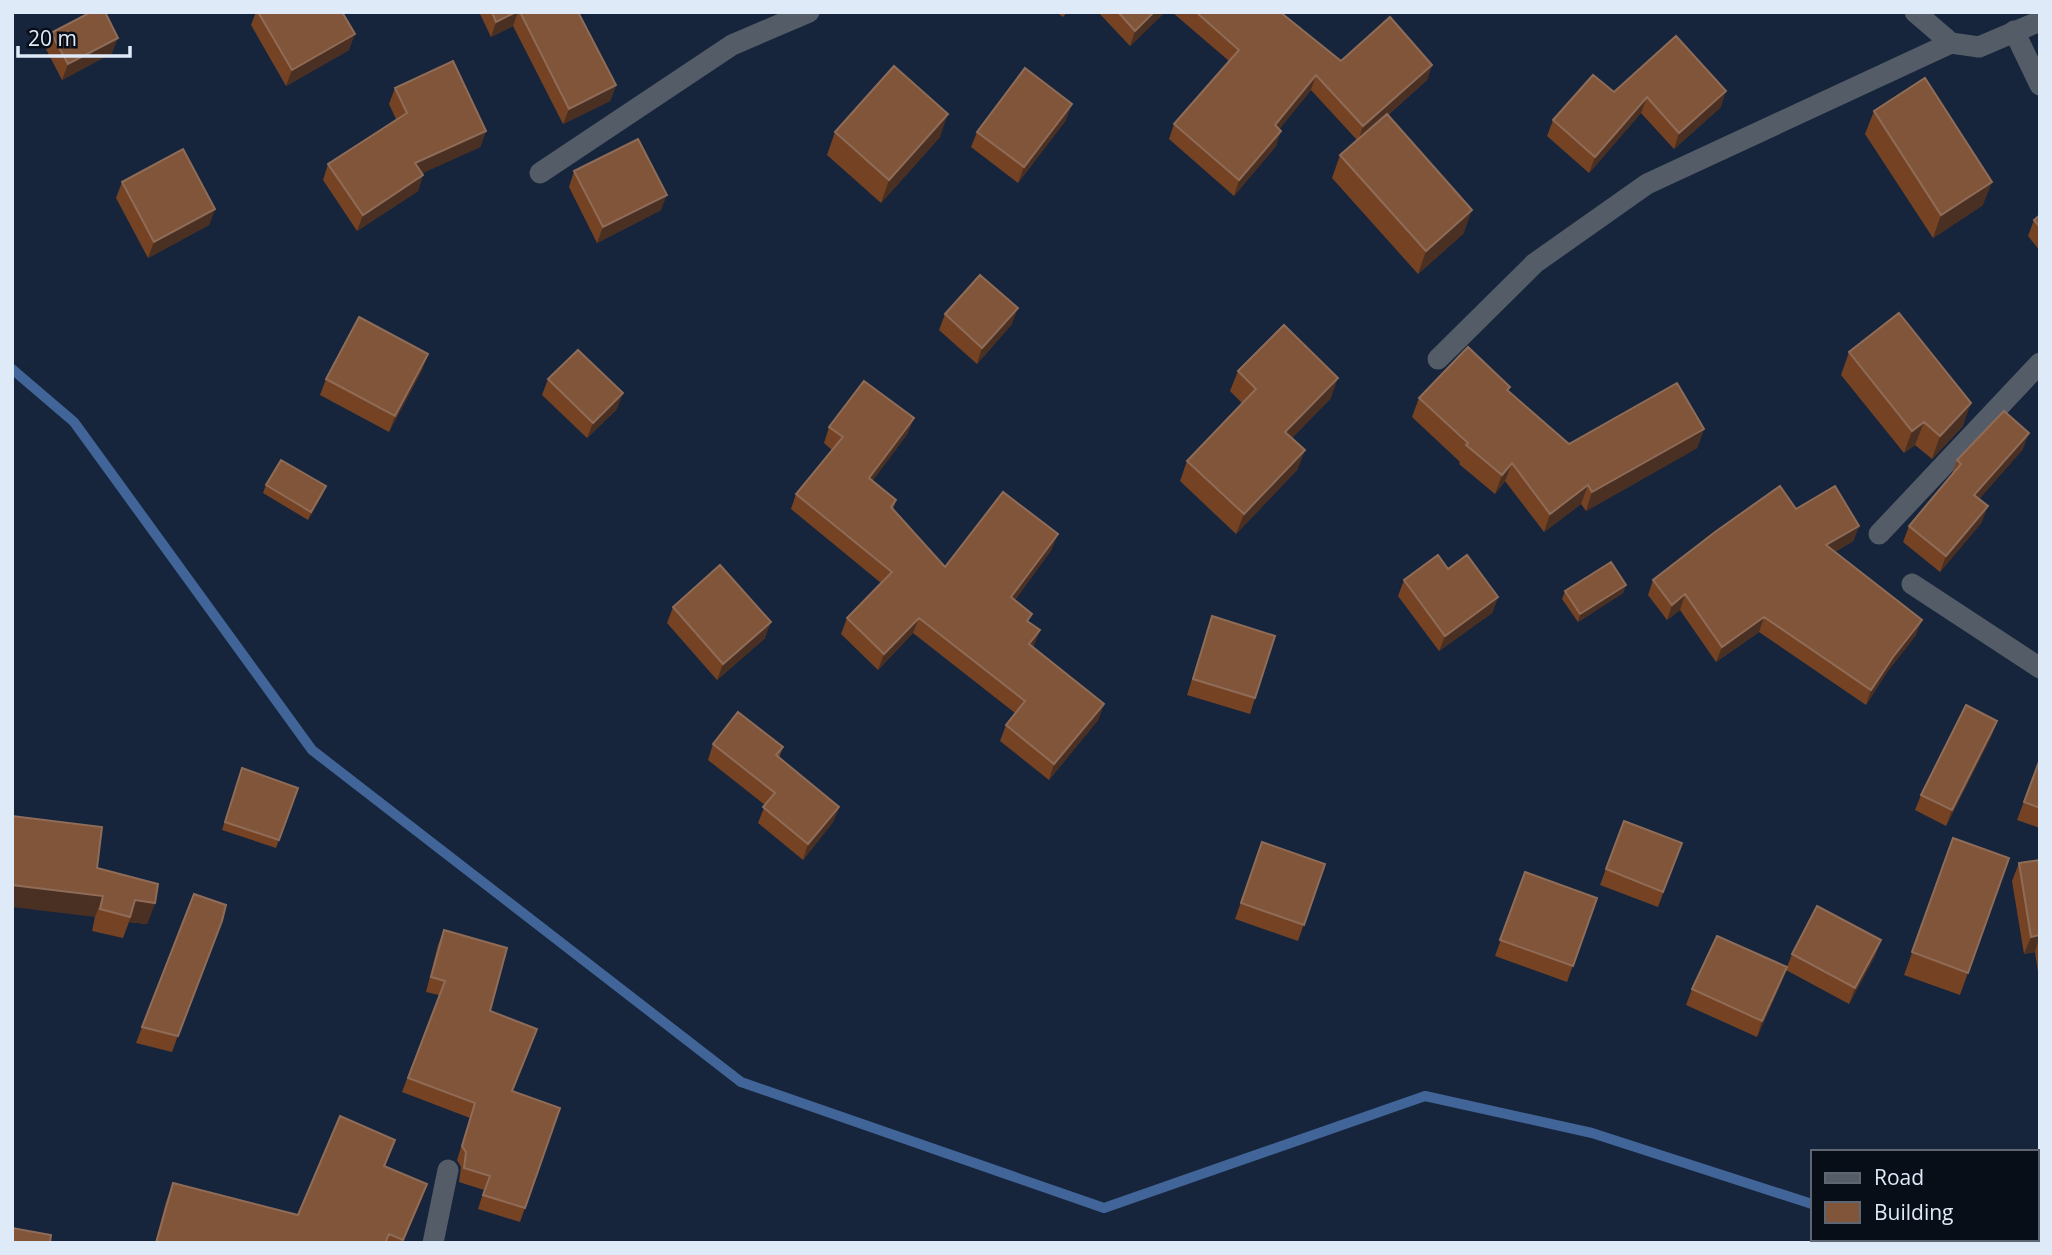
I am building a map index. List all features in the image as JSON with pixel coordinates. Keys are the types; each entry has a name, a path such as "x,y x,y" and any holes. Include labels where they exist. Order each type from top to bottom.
{"street":[{"path":"540,173 732,45 809,12"},
{"path":"1915,12 1951,43 1979,47 2040,21"},
{"path":"2014,31 2040,85"},
{"path":"1438,359 1535,263 1647,184 1951,43"},
{"path":"1879,534 2040,363"},
{"path":"1912,584 2040,668"},
{"path":"433,1243 448,1170"}],"building":[{"path":"91,12 105,12 118,38 68,64 51,33"},
{"path":"258,12 342,12 355,34 292,70"},
{"path":"492,12 516,12 496,22"},
{"path":"520,12 578,12 616,85 569,109"},
{"path":"1118,12 1154,12 1135,31"},
{"path":"1196,12 1280,12 1341,61 1390,17 1432,65 1363,126 1316,75 1275,125 1281,131 1239,180 1174,124 1239,50"},
{"path":"1676,36 1726,91 1679,133 1647,97 1595,157 1553,120 1593,75 1614,92"},
{"path":"453,61 486,131 415,163 423,175 363,215 328,164 407,113 395,88"},
{"path":"894,66 948,114 889,180 835,132"},
{"path":"1025,68 1072,104 1024,167 977,132"},
{"path":"1925,78 1992,182 1941,215 1874,111"},
{"path":"1387,114 1472,210 1426,251 1340,155"},
{"path":"638,139 667,195 603,227 574,171"},
{"path":"183,149 215,209 154,242 122,182"},
{"path":"2040,215 2040,227 2034,220"},
{"path":"980,275 1018,308 982,348 945,314"},
{"path":"1899,313 1971,403 1940,436 1924,422 1912,431 1849,352"},
{"path":"359,317 428,354 395,416 326,379"},
{"path":"1284,325 1338,378 1285,432 1305,450 1244,514 1187,461 1256,389 1238,371"},
{"path":"1468,347 1510,387 1507,390 1569,444 1677,383 1704,429 1592,492 1588,485 1550,514 1512,463 1502,475 1466,445 1468,443 1419,398"},
{"path":"578,350 623,393 593,423 548,379"},
{"path":"864,381 914,418 869,478 896,500 891,507 945,567 1003,492 1058,534 1011,597 1032,614 1027,621 1040,630 1029,644 1104,704 1054,764 1006,725 1025,701 919,618 884,654 847,618 892,572 796,494 843,437 829,427"},
{"path":"2004,411 2029,433 1974,495 1988,506 1946,556 1909,526 1961,464 1957,460"},
{"path":"281,460 326,486 311,512 266,485"},
{"path":"1780,486 1796,509 1835,486 1859,526 1826,545 1922,620 1871,690 1764,617 1722,647 1685,594 1672,605 1653,580"},
{"path":"1438,555 1448,569 1467,555 1498,597 1445,636 1404,580"},
{"path":"1611,562 1626,585 1580,614 1565,591"},
{"path":"720,565 771,622 723,664 673,607"},
{"path":"1212,616 1275,636 1255,698 1193,679"},
{"path":"1966,705 1997,721 1952,810 1921,795"},
{"path":"738,712 783,747 776,755 839,807 808,844 763,807 775,793 713,744"},
{"path":"2040,759 2040,808 2024,802"},
{"path":"242,768 298,788 279,840 225,822"},
{"path":"12,816 102,827 97,868 158,884 155,903 135,900 130,917 100,909 103,896 12,885"},
{"path":"1624,821 1682,843 1663,892 1606,869"},
{"path":"1953,838 2009,858 1968,973 1912,952"},
{"path":"1262,842 1325,864 1304,925 1241,903"},
{"path":"2040,860 2040,935 2031,937 2019,863"},
{"path":"1525,872 1597,898 1573,966 1500,940"},
{"path":"194,894 226,905 178,1036 142,1027"},
{"path":"1817,906 1881,940 1855,988 1792,954"},
{"path":"444,930 507,948 490,1011 537,1029 512,1091 560,1108 525,1208 483,1195 490,1176 464,1168 466,1152 462,1146 475,1103 408,1078 445,981 431,977"},
{"path":"1717,936 1787,967 1762,1021 1692,989"},
{"path":"340,1116 395,1140 384,1166 427,1184 403,1240 389,1234 385,1243 156,1243 173,1183 298,1215"},
{"path":"12,1228 51,1235 50,1243 12,1243"}],"waterway":[{"path":"12,369 74,422 312,750 741,1082 1104,1208 1425,1096 1592,1133 1811,1204"},
{"path":"1928,1241 1933,1243"}]}
